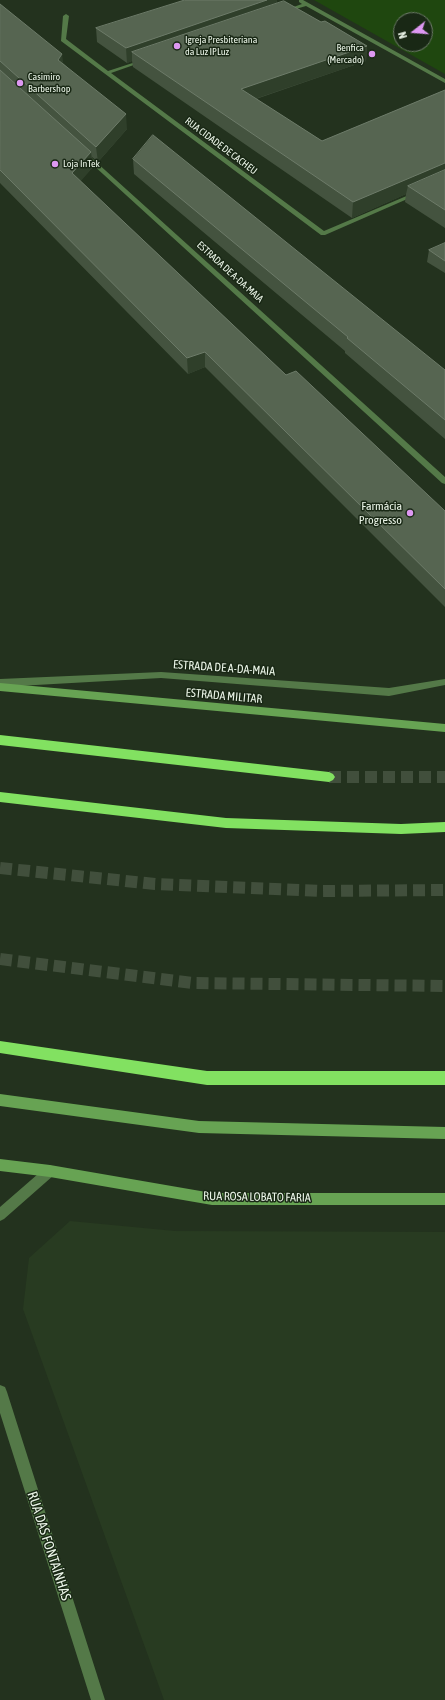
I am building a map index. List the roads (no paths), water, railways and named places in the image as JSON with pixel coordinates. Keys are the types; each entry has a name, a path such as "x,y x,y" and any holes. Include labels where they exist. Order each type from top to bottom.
{"highway":[{"path":"0,740 329,777"},
{"path":"0,798 226,824 401,829 445,827"},
{"path":"0,1047 207,1078 445,1078"}],"main road":[{"name":"ESTRADA MILITAR","path":"0,687 445,728"},
{"path":"0,1100 199,1127 445,1133"},
{"name":"RUA ROSA LOBATO FARIA","path":"0,1165 212,1198 445,1199"}],"street":[{"path":"300,0 445,81"},
{"path":"279,13 306,4"},
{"name":"RUA CIDADE DE CACHEU","path":"66,16 63,40 323,234 424,190"},
{"path":"107,73 152,57"},
{"name":"ESTRADA DE A-DA-MAIA","path":"76,147 445,481"},
{"name":"ESTRADA DE A-DA-MAIA","path":"0,683 160,675 389,692 445,682"},
{"path":"0,1215 50,1172"},
{"name":"RUA DAS FONTAÍNHAS","path":"0,1392 98,1700"}],"tunnel":[{"path":"329,777 445,777"},
{"path":"0,868 155,884 322,891 445,890"},
{"path":"0,959 193,983 445,986"}],"place":[{"name":"Igreja Presbiteriana da Luz IPLuz","path":"177,46"},
{"name":"Benfica (Mercado)","path":"372,54"},
{"name":"Casimiro Barbershop","path":"20,83"},
{"name":"Loja InTek","path":"55,164"},
{"name":"Farmácia Progresso","path":"410,513"}]}
